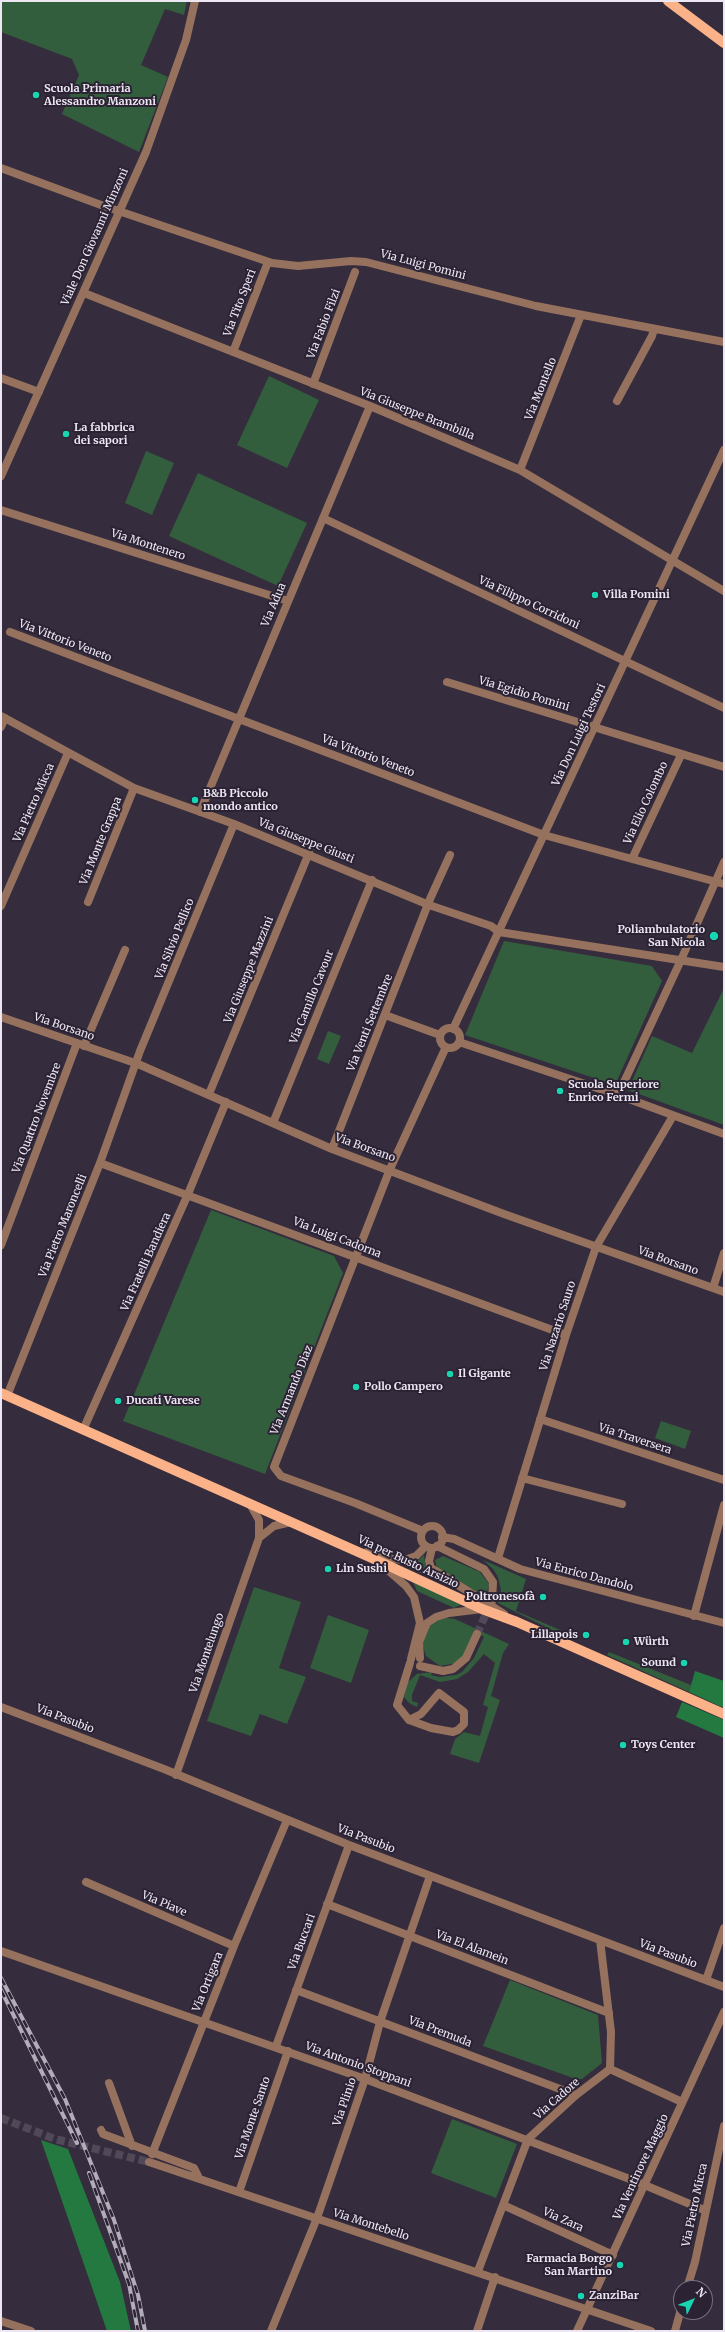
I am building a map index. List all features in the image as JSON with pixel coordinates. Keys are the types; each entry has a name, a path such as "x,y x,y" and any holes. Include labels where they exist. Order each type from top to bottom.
{"main road":[{"path":"668,1 724,43"},
{"path":"4,1395 83,1430"},
{"name":"Via per Busto Arsizio","path":"83,1430 374,1559 482,1609 516,1622 724,1714"}],"street":[{"name":"Viale Don Giovanni Minzoni","path":"1,476 120,212 150,140 188,34 195,1"},
{"name":"Via Luigi Pomini","path":"1,168 120,212 268,262 298,266 351,261 366,262 529,305 724,342"},
{"name":"Via Tito Speri","path":"233,352 268,262"},
{"name":"Via Fabio Filzi","path":"313,384 355,272"},
{"name":"Via Giuseppe Brambilla","path":"84,293 370,406 520,470 724,591"},
{"name":"Via Montello","path":"520,470 581,316"},
{"path":"617,401 652,336 654,329"},
{"path":"1,378 39,392"},
{"name":"Via Adua","path":"200,812 370,406"},
{"name":"Via Don Luigi Testori","path":"453,1029 724,450"},
{"name":"Via Montenero","path":"1,510 288,601"},
{"name":"Via Filippo Corridoni","path":"323,518 724,708"},
{"name":"Via Vittorio Veneto","path":"10,632 544,835 720,883"},
{"name":"Via Egidio Pomini","path":"447,682 724,767"},
{"path":"1,727 3,717"},
{"name":"Via Giuseppe Giusti","path":"3,717 134,788 309,853 429,905 491,926 499,932 724,967"},
{"name":"Via Pietro Micca","path":"1,906 68,753"},
{"name":"Via Elio Colombo","path":"632,859 681,755"},
{"name":"Via Monte Grappa","path":"88,902 134,788"},
{"name":"Via Silvio Pellico","path":"138,1064 140,1051 234,824"},
{"name":"Via Giuseppe Mazzini","path":"209,1094 309,853"},
{"path":"429,905 450,855"},
{"path":"618,1095 681,960 720,883 724,862"},
{"name":"Via Camillo Cavour","path":"273,1123 372,880"},
{"name":"Via Venti Settembre","path":"332,1149 429,905"},
{"name":"Via Quattro Novembre","path":"1,1245 80,1044 125,950"},
{"path":"385,1015 440,1035"},
{"name":"Via Borsano","path":"2,1020 138,1064 332,1149 390,1169 504,1214 724,1292"},
{"path":"445,1029 453,1029 459,1034 459,1042 454,1047 446,1047 441,1042 440,1035 445,1029"},
{"path":"459,1042 618,1095 724,1134"},
{"path":"390,1169 446,1047"},
{"name":"Via Pietro Maroncelli","path":"4,1395 100,1163 138,1064"},
{"name":"Via Fratelli Bandiera","path":"83,1430 188,1194 226,1102"},
{"name":"Via Nazario Sauro","path":"498,1558 566,1335 596,1247 674,1116"},
{"name":"Via Luigi Cadorna","path":"100,1163 188,1194 356,1258 566,1335"},
{"name":"Via Armando Diaz","path":"390,1169 274,1467 280,1476 289,1480 355,1502 423,1531"},
{"path":"713,1288 724,1253"},
{"name":"Via Traversera","path":"540,1419 724,1480"},
{"path":"522,1478 622,1504"},
{"name":"Via Montelungo","path":"176,1775 259,1538 259,1520 249,1504"},
{"path":"694,1616 724,1505"},
{"path":"259,1538 274,1526 291,1522"},
{"name":"Via Enrico Dandolo","path":"423,1531 429,1527 436,1527 441,1532 442,1537 454,1539 520,1569 724,1623"},
{"path":"423,1531 422,1541 432,1547 484,1569 493,1582 492,1601"},
{"path":"340,1544 393,1559 405,1560 432,1547 442,1537"},
{"path":"432,1547 429,1561 431,1568 516,1622"},
{"path":"374,1559 406,1586 414,1597 420,1623 417,1663"},
{"path":"409,1720 421,1714 438,1693 464,1712 464,1724 454,1732 431,1728 409,1720 397,1705 402,1685 417,1663 419,1642 427,1623 449,1614 482,1609"},
{"path":"417,1663 443,1671 453,1669 461,1664 477,1634"},
{"name":"Via Pasubio","path":"1,1707 430,1876 724,1988"},
{"name":"Via Ortigara","path":"152,2154 234,1946 287,1820"},
{"name":"Via Buccari","path":"276,2046 349,1844"},
{"name":"Via Plinio","path":"271,2331 316,2218 364,2079 380,2022 430,1876"},
{"name":"Via Piave","path":"86,1882 234,1946"},
{"name":"Via El Alamein","path":"327,1904 609,2013"},
{"path":"706,1980 724,1928"},
{"path":"600,1940 611,2032 610,2069 682,2102"},
{"name":"Via Antonio Stoppani","path":"1,1951 276,2046 528,2139 644,2184 704,2210"},
{"name":"Via Premuda","path":"296,1990 576,2095"},
{"name":"Via Ventinove Maggio","path":"577,2331 614,2255 644,2184 724,2012"},
{"name":"Via Monte Santo","path":"239,2192 288,2051"},
{"name":"Via Cadore","path":"478,2272 528,2139 576,2095 610,2069"},
{"path":"109,2083 132,2146"},
{"name":"Via Pietro Micca","path":"689,2280 695,2262 704,2210 724,2126"},
{"path":"101,2130 103,2134 132,2146 194,2168 198,2176"},
{"name":"Via Montebello","path":"149,2162 495,2277 651,2331"},
{"name":"Via Zara","path":"503,2205 614,2255"},
{"path":"477,2331 495,2277"},
{"path":"675,2331 678,2320"},
{"path":"1,2321 31,2331"}],"green space":[{"path":"1,1 187,1 184,15 165,9 141,65 168,77 139,152 62,114 79,75 72,59 1,32"},
{"path":"269,376 319,400 287,468 237,445"},
{"path":"146,451 174,463 152,515 125,503"},
{"path":"198,473 307,523 278,586 169,536"},
{"path":"504,941 652,966 662,981 615,1085 465,1035"},
{"path":"724,988 724,1125 628,1090 652,1036 692,1053"},
{"path":"328,1031 341,1036 329,1064 317,1059"},
{"path":"211,1210 334,1256 343,1273 265,1474 123,1421"},
{"path":"661,1421 691,1431 685,1449 655,1438"},
{"path":"424,1555 425,1563 428,1569 454,1588 402,1565 417,1561"},
{"path":"443,1556 480,1572 489,1584 486,1598 437,1568 435,1560"},
{"path":"483,1560 526,1579 516,1611 567,1633 566,1637 498,1603 501,1590 498,1577 493,1569"},
{"path":"413,1582 462,1604 454,1608 417,1591"},
{"path":"254,1587 301,1602 279,1668 306,1677 287,1724 260,1714 251,1736 207,1721"},
{"path":"328,1615 369,1630 351,1683 310,1668"},
{"path":"447,1618 455,1619 509,1644 503,1653 491,1696 500,1700 479,1763 450,1754 455,1739 464,1732 480,1736 488,1707 483,1705 495,1663 484,1654 468,1672 457,1679 440,1682 420,1675 412,1695 412,1701 418,1703 417,1707 409,1703 404,1697 407,1683 417,1674 432,1672 431,1675 439,1677 456,1675 462,1672 474,1658 484,1637 475,1632 463,1657 457,1663 440,1666 426,1656 422,1643 428,1628 436,1620"},
{"path":"609,1652 691,1685 689,1692 607,1655"},
{"path":"695,1671 724,1681 724,1708 689,1692"},
{"path":"682,1702 724,1720 724,1738 676,1717"},
{"path":"510,1980 598,2015 602,2063 582,2079 576,2079 483,2046"},
{"path":"452,2119 517,2144 496,2198 431,2173"},
{"path":"41,2140 68,2149 120,2282 131,2331 107,2331"}],"tunnel":[{"path":"477,1634 489,1607"},
{"path":"1,2118 55,2139 149,2162"}],"railway":[{"path":"1,1978 65,2099 114,2220 138,2295 145,2331"},
{"path":"1,1990 77,2143"},
{"path":"89,2173 129,2284 138,2331"}],"place":[{"name":"Scuola Primaria Alessandro Manzoni","path":"36,95"},
{"name":"La fabbrica dei sapori","path":"66,434"},
{"name":"Villa Pomini","path":"595,595"},
{"name":"B&B Piccolo mondo antico","path":"195,800"},
{"name":"Poliambulatorio San Nicola","path":"714,936"},
{"name":"Scuola Superiore Enrico Fermi","path":"560,1091"},
{"name":"Il Gigante","path":"450,1374"},
{"name":"Pollo Campero","path":"356,1387"},
{"name":"Ducati Varese","path":"118,1401"},
{"name":"Lin Sushi","path":"328,1569"},
{"name":"Poltronesofà","path":"543,1597"},
{"name":"Lillapois","path":"586,1635"},
{"name":"Würth","path":"626,1642"},
{"name":"Sound","path":"684,1663"},
{"name":"Toys Center","path":"623,1745"},
{"name":"Farmacia Borgo San Martino","path":"620,2265"},
{"name":"ZanziBar","path":"581,2296"}]}
